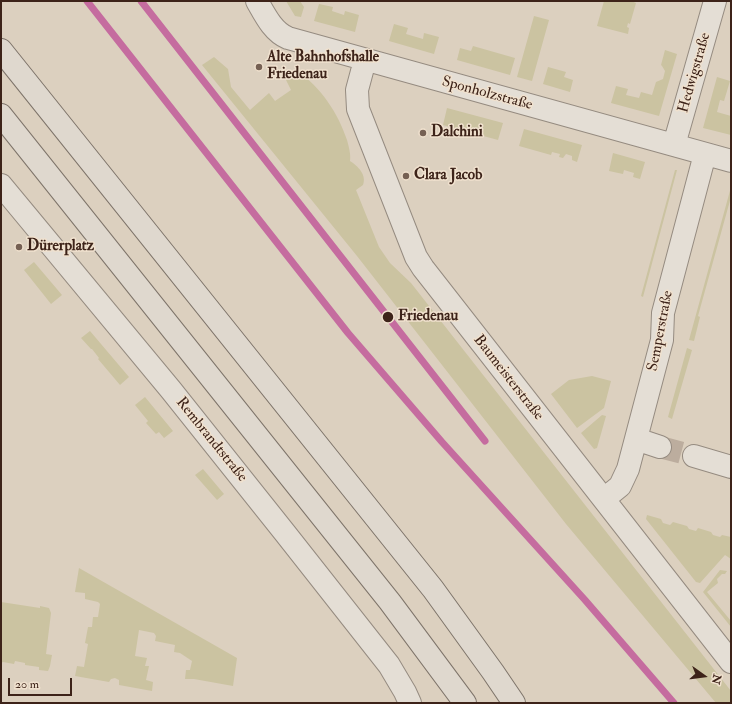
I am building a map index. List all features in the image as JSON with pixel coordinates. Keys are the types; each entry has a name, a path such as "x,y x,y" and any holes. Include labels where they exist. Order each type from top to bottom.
{"highway":[{"path":"1,50 433,590 514,703"},
{"path":"1,115 385,596 465,703"}],"street":[{"name":"Hedwigstraße","path":"674,145 715,1"},
{"name":"Sponholzstraße","path":"258,2 276,31 282,36 731,161"},
{"name":"Baumeisterstraße","path":"365,60 357,90 358,108 416,257 423,268 731,662"},
{"name":"Semperstraße","path":"604,499 620,486 628,469 662,340 663,313 705,154"},
{"name":"Rembrandtstraße","path":"1,184 171,390 281,527 389,665 410,703"},
{"path":"636,439 660,447"},
{"path":"694,456 731,467"}],"shaded area":[{"path":"286,1 300,1 304,7 301,17 295,16"},
{"path":"604,1 631,1 636,3 630,24 628,23 628,34 597,26"},
{"path":"319,4 333,7 332,11 344,15 345,11 359,15 355,32 314,21"},
{"path":"534,16 549,20 532,81 517,77"},
{"path":"394,24 408,28 406,34 423,39 424,33 439,37 434,54 389,41"},
{"path":"473,46 515,58 510,75 457,60 460,48 471,51"},
{"path":"665,50 677,54 659,116 611,103 616,86 628,89 626,95 639,98 641,92 652,95 656,82 663,79 665,71 661,65"},
{"path":"214,57 228,69 231,87 250,110 269,93 275,101 291,90 286,80 297,71 306,77 328,101 339,120 347,140 350,161 359,168 363,174 363,185 356,190 379,247 390,263 411,283 731,691 731,703 716,703 566,524 357,256 202,65"},
{"path":"548,67 566,72 564,77 573,80 570,92 543,84"},
{"path":"717,77 730,81 724,101 720,100 717,112 731,116 731,135 703,128"},
{"path":"447,108 503,123 498,140 443,125"},
{"path":"524,129 582,145 577,162 572,160 572,156 566,154 563,158 559,157 560,154 552,152 551,155 519,146"},
{"path":"613,153 645,162 640,179 633,177 634,173 624,170 623,174 609,171"},
{"path":"675,170 677,170 643,297 641,296"},
{"path":"731,187 731,197 698,316 700,317 694,341 689,340"},
{"path":"34,262 62,295 51,304 24,270"},
{"path":"90,331 129,377 120,385 98,359 99,358 92,349 81,338"},
{"path":"687,348 692,350 672,419 668,417"},
{"path":"592,376 611,381 604,408 577,428 551,394 569,380"},
{"path":"145,397 173,431 164,438 159,432 156,434 146,423 148,421 135,405"},
{"path":"602,415 606,416 597,448 594,449 581,433"},
{"path":"203,469 224,494 217,500 195,475"},
{"path":"647,515 661,519 663,523 670,525 673,522 687,526 689,529 696,531 698,528 711,532 713,535 720,537 722,535 731,537 731,559 725,555 700,583 696,582 646,519"},
{"path":"79,568 237,658 233,686 194,679 185,679 186,670 190,670 192,661 180,653 174,652 175,645 155,641 156,636 154,633 139,630 135,656 147,658 145,666 149,666 146,680 153,682 152,691 119,685 119,680 115,678 111,679 109,682 75,676 77,666 84,667 88,644 85,643 88,627 92,627 93,617 98,617 100,604 98,602 85,599 85,593 75,592"},
{"path":"720,570 727,571 717,579 718,583 707,592 731,621 731,627 703,592"},
{"path":"1,602 49,608 51,613 46,654 52,655 48,671 39,670 39,667 25,665 25,663 15,661 14,664 1,663"}],"tunnel":[{"path":"660,447 694,456"}],"transit line":[{"path":"87,1 348,333 442,442 585,600 674,703"},
{"path":"141,1 485,441"}],"place":[{"name":"Alte Bahnhofshalle Friedenau","path":"259,67"},
{"name":"Dalchini","path":"423,133"},
{"name":"Clara Jacob","path":"406,176"},
{"name":"Dürerplatz","path":"19,247"},
{"name":"Friedenau","path":"388,317"}]}
